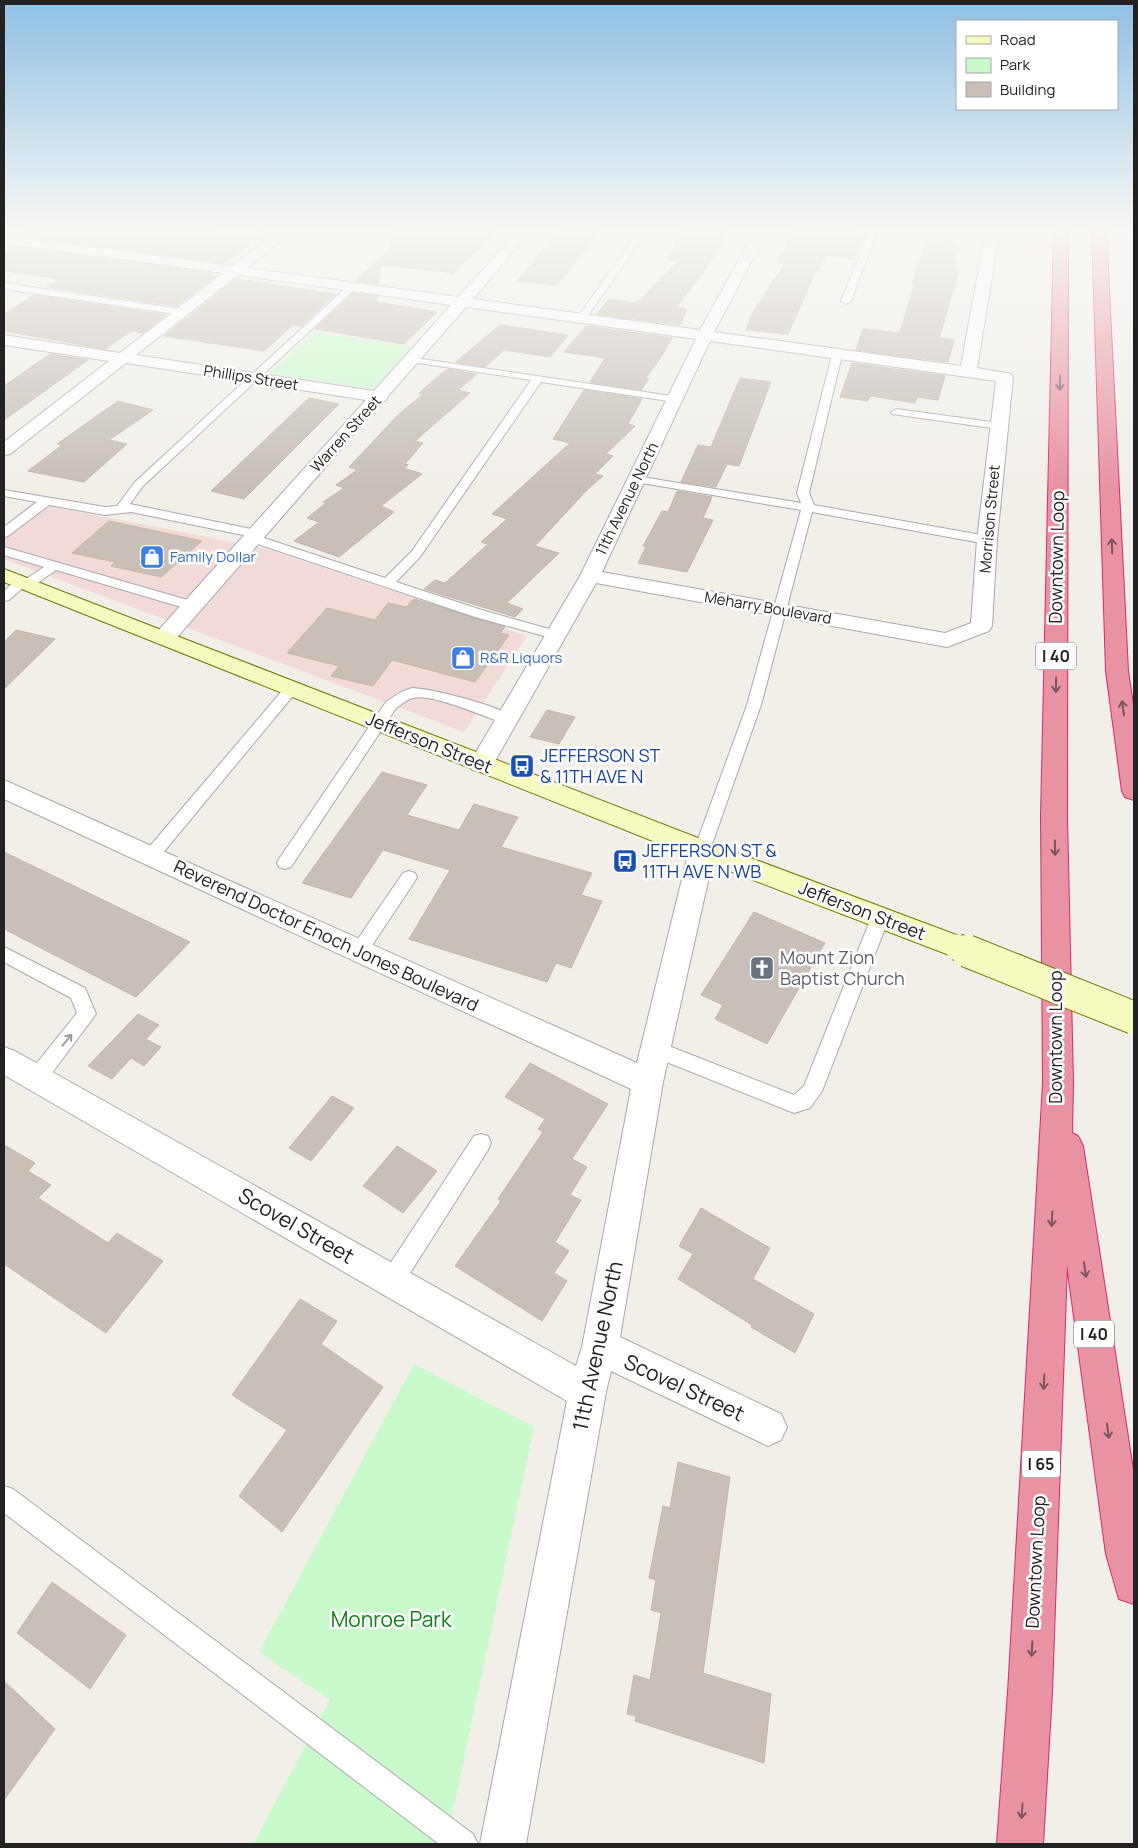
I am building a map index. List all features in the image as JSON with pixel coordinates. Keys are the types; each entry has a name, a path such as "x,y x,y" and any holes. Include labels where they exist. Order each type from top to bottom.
{"highway":[{"name":"Downtown Loop","path":"1020,1844 1031,1682 1058,1083 1054,816 1060,315"},
{"path":"1103,315 1118,671 1134,791"},
{"name":"I 40","path":"1058,1083 1125,1544 1134,1584"}],"main road":[{"name":"Jefferson Street","path":"14,584 164,638 481,764 957,947 1134,1018"}],"street":[{"path":"5,448 178,315"},
{"name":"Warren Street","path":"164,638 451,315"},
{"path":"561,315 968,372 978,315"},
{"name":"11th Avenue North","path":"481,764 590,576 716,315"},
{"name":"Phillips Street","path":"5,341 380,397"},
{"name":"Morrison Street","path":"947,640 981,626 987,540 1005,377 968,372"},
{"name":"Meharry Boulevard","path":"590,576 947,640"},
{"name":"Reverend Doctor Enoch Jones Boulevard","path":"4,788 359,951 652,1066"},
{"name":"11th Avenue North","path":"503,1844 587,1392 600,1348 652,1066 702,850"},
{"name":"Scovel Street","path":"4,1060 587,1392"},
{"name":"Scovel Street","path":"600,1348 768,1427"}],"lane":[{"path":"121,509 139,484 322,315"},
{"path":"702,850 754,705 808,508 803,493 837,355"},
{"path":"412,359 675,399"},
{"path":"388,582 416,554 538,378"},
{"path":"896,412 999,426"},
{"path":"636,479 987,540"},
{"path":"4,493 105,511 131,508 255,536 480,614 556,635"},
{"path":"4,533 46,501"},
{"path":"4,551 193,606"},
{"path":"14,584 54,566"},
{"path":"151,856 292,688"},
{"path":"285,863 391,705 414,693 487,710 507,719"},
{"path":"359,951 409,877"},
{"path":"652,1066 794,1104 803,1102 812,1091 880,918"},
{"path":"4,954 78,994 87,1014 36,1079"},
{"path":"392,1281 481,1143"},
{"path":"4,1498 463,1844"}],"shaded area":[{"path":"32,503 264,548 527,636 464,732 4,559 4,526"}],"green space":[{"path":"314,332 413,347 373,389 269,373"},
{"name":"Monroe Park","path":"414,1364 534,1427 446,1844 253,1844 330,1700 259,1652"}],"building":[{"path":"4,315 166,315 143,333 131,331 105,349 4,331"},
{"path":"190,315 313,315 301,326 293,325 264,351 164,336"},
{"path":"330,315 434,315 404,344 315,329"},
{"path":"605,315 684,315 680,325"},
{"path":"752,315 796,315 788,334 746,330"},
{"path":"905,315 946,315 939,338 954,340 948,362 856,350 863,329 900,333"},
{"path":"500,325 568,335 550,357 504,350 485,367 456,362"},
{"path":"586,326 672,338 646,378 649,379 641,390 590,382 605,358 564,352"},
{"path":"50,354 88,360 4,420 4,386"},
{"path":"852,363 945,376 938,400 917,397 915,403 870,396 868,401 840,397"},
{"path":"447,369 477,374 458,390 470,393 415,441 423,443 405,464 408,465 404,468 422,474 381,506 394,512 339,557 294,541 319,522 307,518 326,503 323,502 344,488 336,485 357,470 349,467 398,415 423,394 419,393"},
{"path":"740,378 771,382 739,466 727,464 716,487 681,482 698,445 711,447"},
{"path":"584,390 642,399 628,424 635,426 606,454 613,456 595,474 603,476 587,490 535,546 559,553 507,603 523,609 515,617 424,589 435,580 445,583 488,544 481,542 507,519 492,514 570,443 553,439"},
{"path":"309,398 339,404 244,499 211,491"},
{"path":"118,401 153,410 109,440 127,444 84,482 28,471 62,445 57,444"},
{"path":"677,491 712,497 703,518 713,520 687,572 638,563 646,547 643,546 662,511 668,512"},
{"path":"109,521 202,541 161,577 111,566 115,562 72,553"},
{"path":"414,599 505,627 500,633 509,635 475,682 392,660 373,686 331,676 339,666 287,653 327,608 375,620 388,603 406,607"},
{"path":"16,630 55,639 4,689 4,642"},
{"path":"547,710 575,717 559,744 530,737"},
{"path":"382,772 427,785 407,815 459,830 474,804 518,817 501,847 592,873 581,895 602,901 571,968 556,963 547,982 409,939 450,870 383,850 351,898 302,883"},
{"path":"4,852 190,942 136,997 4,929"},
{"path":"754,912 825,943 767,1044 715,1019 723,1005 701,995"},
{"path":"138,1014 159,1025 146,1039 161,1047 144,1066 131,1058 112,1079 88,1066"},
{"path":"530,1063 608,1104 572,1159 587,1167 570,1195 581,1200 555,1242 569,1251 554,1273 567,1281 542,1321 455,1266 501,1201 498,1199 543,1132 538,1129 545,1119 505,1097"},
{"path":"332,1096 354,1108 311,1161 289,1148"},
{"path":"4,1145 35,1163 28,1171 51,1185 38,1198 108,1243 117,1233 163,1261 106,1333 4,1264"},
{"path":"397,1146 437,1171 403,1213 363,1186"},
{"path":"701,1208 770,1248 753,1279 814,1314 795,1353 751,1327 752,1325 678,1279 693,1254 679,1246"},
{"path":"300,1299 337,1321 321,1344 383,1387 282,1532 239,1496 287,1430 232,1395"},
{"path":"678,1462 730,1477 703,1673 771,1694 764,1763 635,1721 636,1716 627,1714 634,1675 650,1680 661,1613 651,1610 656,1580 649,1578 663,1506 670,1508"},
{"path":"52,1582 126,1635 90,1689 17,1633"},
{"path":"4,1681 55,1729 4,1800"}],"place":[{"name":"Family Dollar","path":"152,557"},
{"name":"R&R Liquors","path":"463,658"},
{"name":"JEFFERSON ST & 11TH AVE N","path":"522,766"},
{"name":"JEFFERSON ST & 11TH AVE N WB","path":"625,861"},
{"name":"Mount Zion Baptist Church","path":"762,968"}]}
